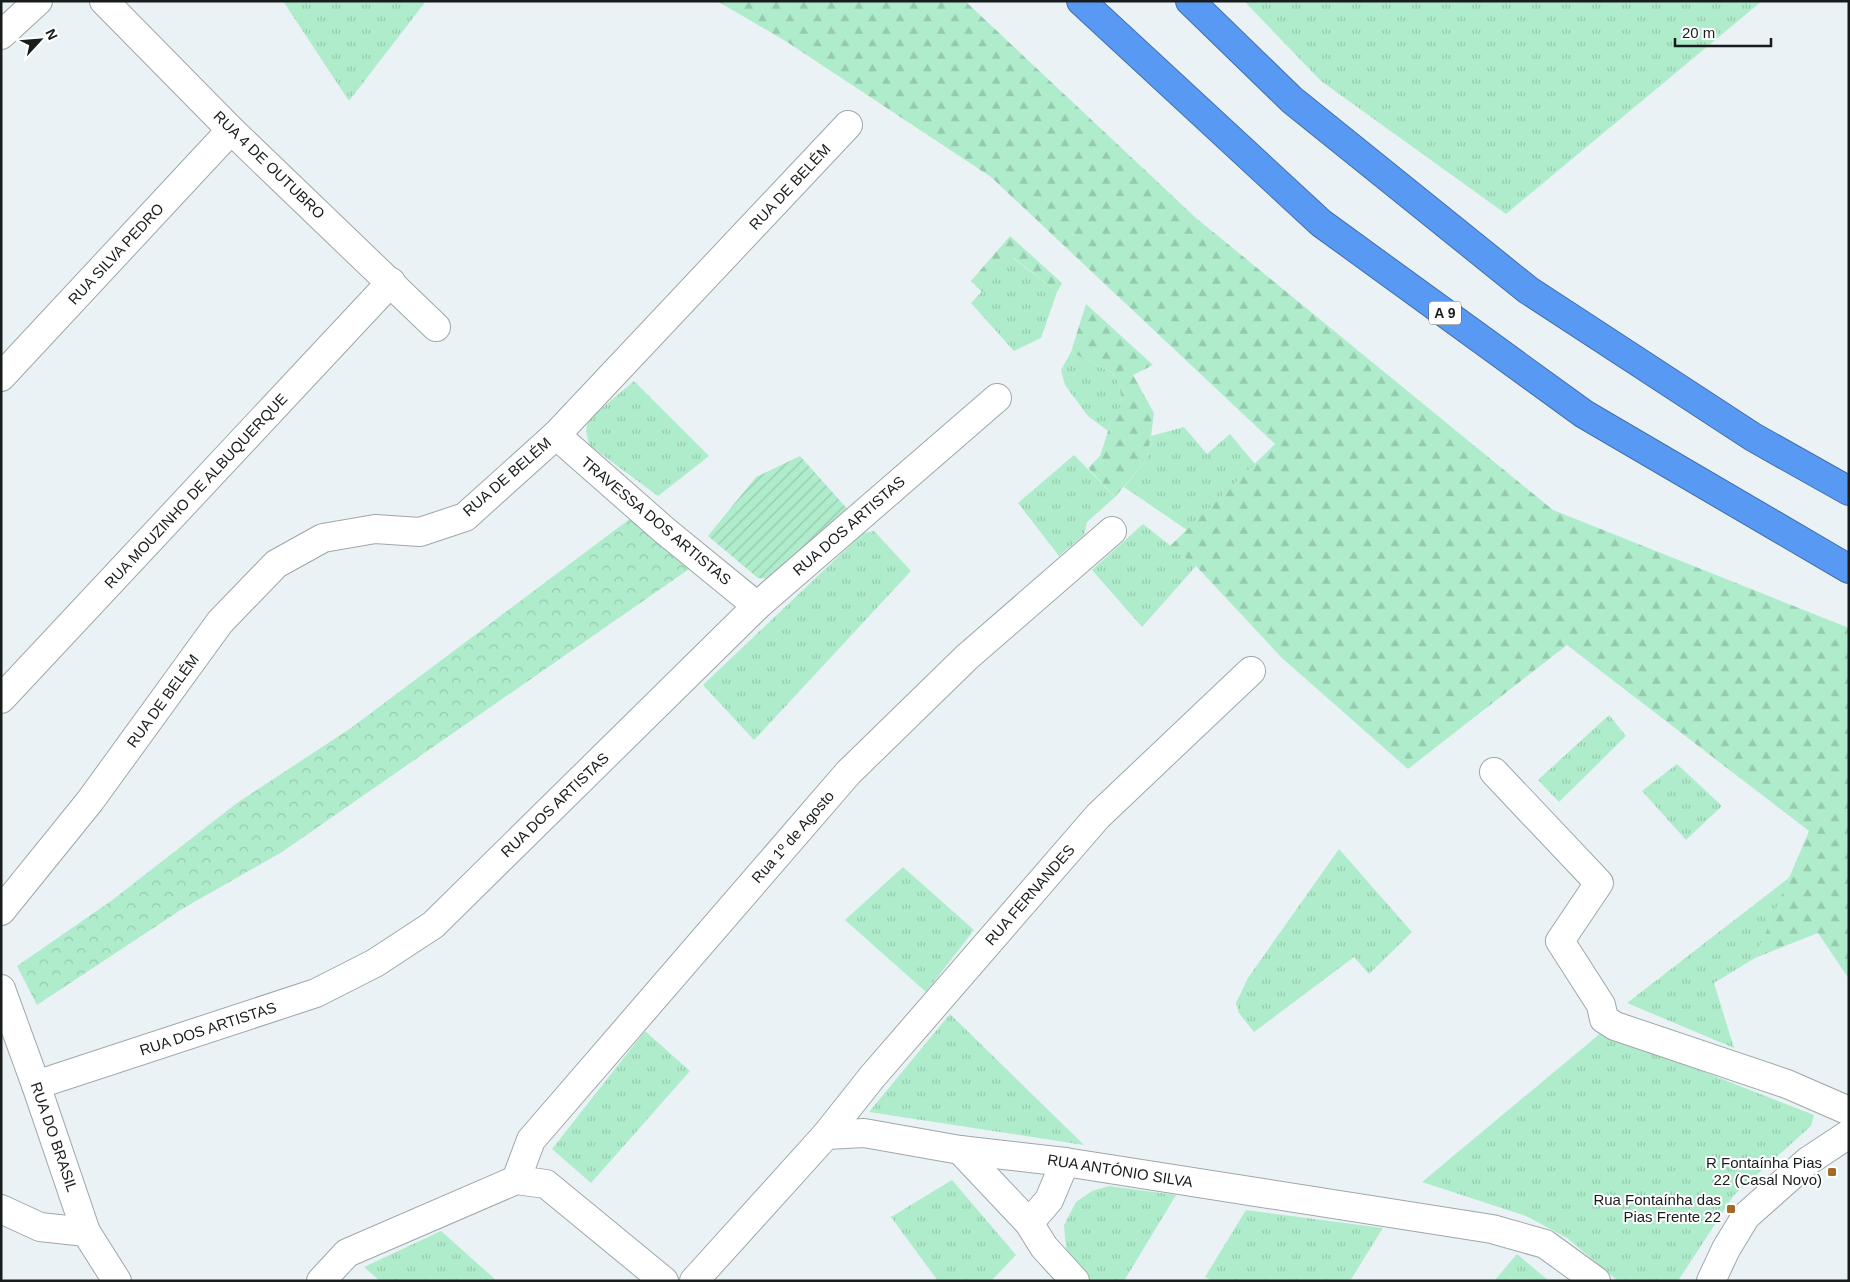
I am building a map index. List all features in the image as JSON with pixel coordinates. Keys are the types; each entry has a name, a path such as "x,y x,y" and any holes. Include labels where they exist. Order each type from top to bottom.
{"highway":[{"name":"A 9","path":"1081,1 1321,223 1584,414 1849,569"},
{"path":"1190,1 1292,100 1528,290 1753,437 1849,491"}],"street":[{"path":"1,35 38,1"},
{"name":"RUA 4 DE OUTUBRO","path":"104,1 231,130 436,327"},
{"name":"RUA DE BELÉM","path":"1,912 90,801 220,622 276,564 323,538 375,529 420,532 465,517 556,435 848,125"},
{"name":"RUA SILVA PEDRO","path":"1,377 231,130"},
{"name":"RUA MOUZINHO DE ALBUQUERQUE","path":"1,699 391,282"},
{"name":"RUA DOS ARTISTAS","path":"36,1085 316,993 375,963 433,924 757,606 997,398"},
{"name":"TRAVESSA DOS ARTISTAS","path":"556,435 664,530 757,606"},
{"name":"Rua 1º de Agosto","path":"516,1180 531,1140 848,773 967,657 1112,531"},
{"name":"RUA FERNANDES","path":"826,1135 872,1077 1098,816 1251,671"},
{"path":"1494,772 1599,883 1560,940 1601,1005 1604,1019 1615,1026 1788,1084 1849,1111"},
{"name":"RUA DO BRASIL","path":"1,988 86,1232 112,1278"},
{"name":"RUA ANTÓNIO SILVA","path":"826,1135 864,1132 960,1150 1065,1162 1492,1229 1545,1244 1596,1281"},
{"path":"1711,1281 1726,1249 1746,1216 1808,1161 1849,1134"},
{"path":"694,1281 826,1135"},
{"path":"960,1150 1029,1223 1044,1247 1075,1281"},
{"path":"1029,1223 1049,1200 1065,1162"},
{"path":"321,1281 347,1253 516,1180 546,1184 664,1281"},
{"path":"1,1209 40,1227 86,1232"}],"green space":[{"path":"283,1 426,1 349,101"},
{"path":"717,1 965,1 1196,218 1553,510 1849,628 1849,979 1818,933 1755,958 1809,831 1567,645 1408,769 1282,658 1196,566 1170,546 1275,444 991,177 787,42"},
{"path":"1244,1 1762,1 1506,214 1321,81"},
{"path":"1010,236 1062,283 1057,292 1014,258 982,292 971,281"},
{"path":"1013,258 1057,292 1041,338 1014,351 971,303"},
{"path":"1086,304 1153,365 1133,375 1154,413 1147,459 1115,497 1088,468 1100,456 1111,422 1122,403 1119,384 1113,373 1071,352"},
{"path":"1071,352 1113,373 1119,384 1122,404 1108,431 1088,416 1065,385 1061,370"},
{"path":"634,381 709,456 658,496 589,445 586,431 588,420"},
{"path":"1184,427 1207,454 1230,434 1255,464 1187,530 1124,487 1147,459 1151,436"},
{"path":"1074,455 1115,497 1087,522 1084,535 1059,556 1018,503"},
{"path":"800,456 851,513 768,579 758,578 708,536 756,477"},
{"path":"631,518 692,567 282,852 182,909 37,1005 17,966 111,901 237,803 351,728"},
{"path":"1143,524 1196,566 1142,627 1092,570"},
{"path":"874,531 911,571 754,740 703,685 863,533"},
{"path":"1609,715 1626,736 1559,802 1538,780"},
{"path":"1677,764 1722,806 1686,840 1642,791"},
{"path":"1339,849 1412,932 1369,974 1354,957 1254,1032 1239,1013 1236,1003 1248,978"},
{"path":"903,867 974,930 926,992 845,920"},
{"path":"1790,877 1755,958 1714,983 1734,1048 1627,1003"},
{"path":"950,1014 1084,1145 869,1112"},
{"path":"645,1031 690,1071 591,1183 552,1149"},
{"path":"1602,1032 1814,1115 1811,1126 1734,1195 1678,1281 1618,1281 1567,1238 1526,1216 1422,1182"},
{"path":"952,1180 1016,1255 991,1281 938,1281 891,1217"},
{"path":"1109,1186 1176,1195 1124,1281 1088,1281 1067,1258 1064,1225 1076,1202 1092,1191"},
{"path":"1246,1210 1383,1228 1350,1281 1212,1281 1205,1277"},
{"path":"441,1231 497,1281 380,1281 364,1267"},
{"path":"1517,1254 1549,1281 1494,1281"}],"place":[{"name":"R Fontaínha Pias 22 (Casal Novo)","path":"1832,1172"},
{"name":"Rua Fontaínha das Pias Frente 22","path":"1731,1209"}]}
